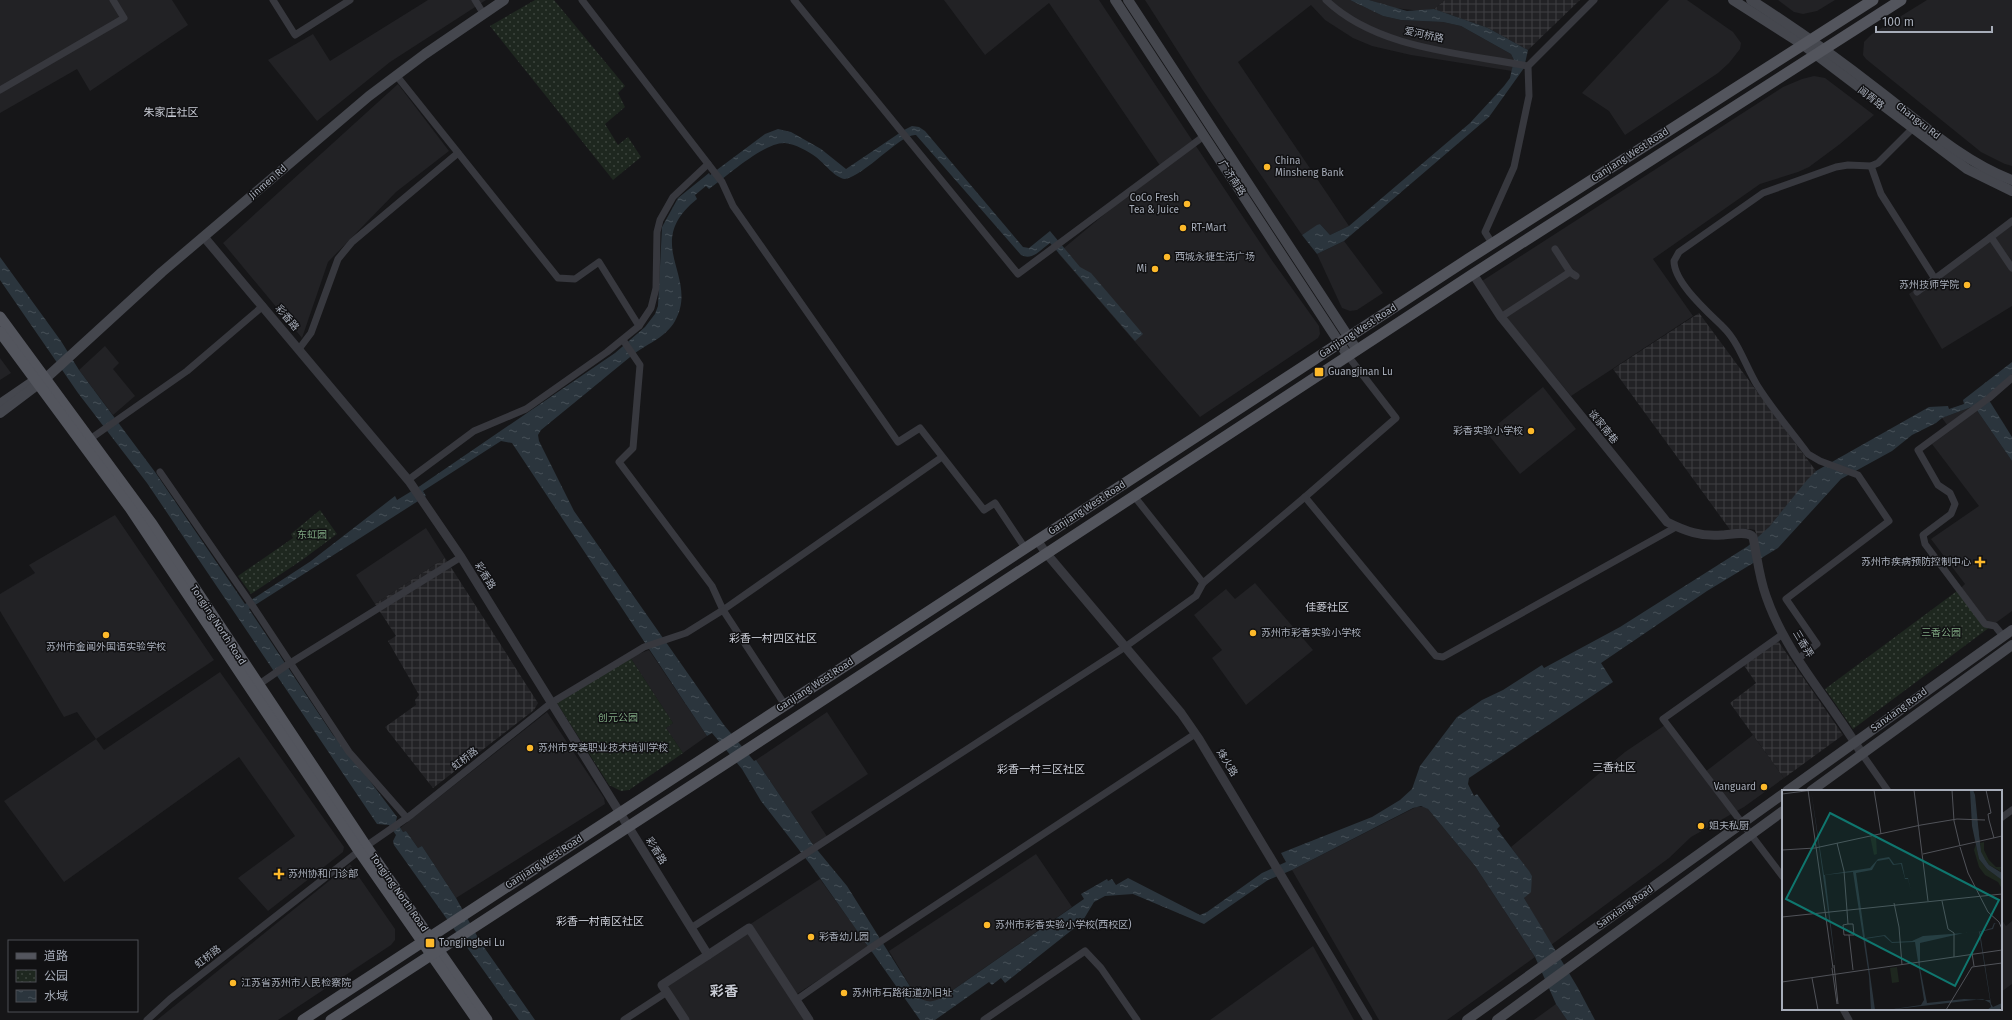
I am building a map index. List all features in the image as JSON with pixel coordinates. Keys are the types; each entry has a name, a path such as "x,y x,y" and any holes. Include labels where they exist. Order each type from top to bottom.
{"main road":[{"name":"Jinmen Rd","path":"0,413 75,352 204,237 339,121 396,75 504,0"},
{"name":"广济南路","path":"1115,0 1204,136 1353,353"},
{"name":"广济南路","path":"1128,0 1344,340"},
{"path":"1734,0 1806,42"},
{"name":"Changxu Rd","path":"1751,0 1806,42 1941,139 1974,161 2012,180"},
{"name":"Ganjiang West Road","path":"303,1020 466,912 1492,243 1873,0"},
{"name":"Ganjiang West Road","path":"331,1020 1473,274 1901,0"},
{"name":"阊胥路","path":"1820,52 1912,129 1967,168 2012,191"},
{"path":"1540,212 1548,226"},
{"name":"Tongjing North Road","path":"0,317 40,382 139,522 435,952"},
{"name":"Tongjing North Road","path":"0,332 40,382 90,439 152,524 258,685 363,849"},
{"name":"Jinmen Rd","path":"0,404 40,382"},
{"name":"Sanxiang Road","path":"1788,790 2012,630"},
{"name":"Sanxiang Road","path":"1812,790 2012,645"},
{"name":"Sanxiang Road","path":"1467,1020 1782,795"},
{"name":"Sanxiang Road","path":"1497,1020 1782,812"},
{"path":"435,952 477,1020"},
{"path":"435,952 487,1020"}],"street":[{"path":"0,90 124,18 113,0"},
{"path":"273,0 295,35 350,0"},
{"path":"475,0 484,13"},
{"path":"582,0 722,182 733,206 898,442 920,428 984,510 995,503 1025,548"},
{"path":"794,0 1018,274 1204,136"},
{"name":"爱河桥路","path":"1326,0 1353,21 1387,37 1527,65"},
{"path":"1492,243 1485,232 1514,167 1529,96 1527,65 1594,0"},
{"path":"396,75 558,278 575,279 598,262 638,326"},
{"path":"1798,659 1817,644 1786,599 1889,521 1858,475 1820,461 1808,454 1757,386 1732,338 1724,328 1712,318 1682,282 1674,267 1674,261 1679,252 1763,193 1836,167 1848,165 1871,166 1878,163 1912,129"},
{"path":"299,349 311,333 338,259 342,253 352,242 458,153"},
{"path":"409,481 474,431 526,409 624,341 638,326 651,308 656,288 657,232 660,220 673,197 708,164"},
{"path":"1871,166 1880,194 1935,279"},
{"path":"1917,292 2012,221"},
{"name":"彩香路","path":"204,237 409,481 461,557 708,955"},
{"path":"1991,237 2012,268"},
{"path":"1502,317 1573,274 1555,249"},
{"name":"谈家南巷","path":"1473,274 1502,317 1666,522 1692,534 1711,536 1752,535"},
{"path":"90,439 187,371 263,306"},
{"path":"624,341 640,364 633,448 619,462 712,586 724,610 785,705"},
{"path":"691,928 1125,647 1196,596 1203,583 1396,418 1353,353"},
{"path":"2003,636 1995,626 1985,624 1923,539 1923,536 1951,514 1954,504 1950,493 1938,485 1918,450 1975,409 2012,378"},
{"name":"虹桥路","path":"147,1020 170,999 363,849 399,824 551,703 644,647 686,633 724,610 942,457"},
{"path":"160,472 248,598 288,664 349,752 406,818"},
{"path":"1134,496 1203,583"},
{"path":"1305,497 1436,656 1444,657 1676,527"},
{"name":"三香弄","path":"1752,535 1766,595 1783,634 1798,659 1862,754"},
{"name":"烽火路","path":"1038,540 1046,553 1181,713 1282,876 1368,1020"},
{"path":"258,685 275,672 461,557"},
{"path":"1782,876 1663,719 1783,634"},
{"path":"796,1000 869,949 1195,734"},
{"path":"1862,754 1887,790"},
{"path":"2002,817 2012,810"},
{"path":"685,1020 662,985 749,928 809,1020"},
{"path":"984,1020 1085,951 1101,968 1138,1020"},
{"path":"624,1020 667,992"},
{"path":"1844,1010 1849,1020"}],"shaded area":[{"path":"0,0 172,0 188,25 90,91 77,69 0,113"},
{"path":"428,0 486,0 390,62 317,121 268,60 313,34 330,61"},
{"path":"944,0 1099,0 1271,259 1319,326 1320,334 1318,338 1200,417 1058,253 1161,167 1049,3 985,55"},
{"path":"1145,0 1350,0 1383,16 1401,20 1443,22 1461,26 1511,54 1514,60 1512,71 1411,55 1372,46 1353,38 1325,20 1311,5 1238,62 1349,226 1330,235 1320,224 1302,235 1202,89"},
{"path":"1369,0 1445,0 1434,9 1421,11 1394,8"},
{"path":"1445,0 1580,0 1528,50 1488,28 1434,9"},
{"path":"1669,0 1687,0 1733,32 1741,43 1740,49 1729,63 1718,73 1625,135 1609,111 1582,93"},
{"path":"1778,0 1835,0 1817,11 1803,14 1794,12"},
{"path":"1927,0 2012,0 2012,166 1981,152 1863,55 1864,42 1872,34"},
{"path":"1814,76 1825,78 1874,115 1840,144 1809,167 1760,184 1653,259 1693,316 1571,396 1506,317 1482,281 1783,87"},
{"path":"398,84 449,151 396,192 328,262 302,338 223,243"},
{"name":"苏州技师学院","path":"2012,218 2012,306 1942,349 1909,294"},
{"path":"1344,241 1383,293 1357,310 1350,311 1342,308 1317,254"},
{"path":"1699,313 1816,471 1758,540 1755,530 1750,529 1731,531 1613,369"},
{"path":"105,346 119,363 113,369 135,396 113,415 79,370"},
{"path":"0,358 11,373 0,380"},
{"name":"彩香实验小学校","path":"1543,387 1576,429 1520,474 1487,433"},
{"path":"1974,406 2012,461 2012,611 1990,627 1961,588 1965,584 1931,539 1979,506 1932,444 1951,430 1942,418"},
{"name":"苏州市金阊外国语实验学校","path":"115,515 214,660 96,739 77,712 64,717 0,611 0,594 35,573 29,565"},
{"path":"426,528 445,558 375,604 356,575"},
{"path":"445,558 538,703 534,710 433,788 385,727 416,705 415,700 419,695 388,641 396,636 375,604"},
{"name":"苏州市彩香实验小学校","path":"1255,583 1313,650 1246,705 1212,658 1222,650 1194,615 1226,589 1235,599"},
{"path":"1778,641 1843,735 1784,778 1730,703 1756,683 1743,664"},
{"path":"649,650 707,736 683,753 666,728 673,723 630,657"},
{"path":"220,672 344,847 343,852 268,911 238,878 295,836 239,757 64,882 4,801 96,739 104,750"},
{"path":"547,712 604,798 605,804 456,898 422,846 418,848 406,831 403,832 400,828"},
{"path":"827,712 868,774 811,812 828,838 814,846 756,760"},
{"path":"1668,723 1705,772 1753,735 1784,778 1744,807 1691,837 1669,858 1551,945 1524,898 1532,876 1511,847 1625,752"},
{"path":"1416,807 1424,807 1428,809 1475,866 1535,957 1447,1020 1379,1020 1292,870"},
{"name":"苏州市彩香实验小学校(西校区)","path":"1036,854 1072,907 927,1008 916,996 889,951"},
{"path":"350,864 395,929 395,940 391,945 278,1020 157,1020"},
{"path":"820,879 869,947 797,994 814,1020 682,1020 658,984"},
{"path":"2002,920 2006,926 2012,921 2012,984 2002,991"},
{"path":"1313,946 1354,1020 1210,1020"},
{"path":"1556,1004 1567,1020 1534,1020"}],"green space":[{"path":"535,0 554,0 625,86 618,93 625,107 605,124 618,145 628,137 641,157 613,180 490,26"},
{"name":"东虹园","path":"320,510 337,534 302,560 251,594 238,576 293,538 291,534"},
{"name":"三香公园","path":"1961,588 1990,627 1853,729 1825,689"},
{"name":"创元公园","path":"630,657 673,723 666,728 683,753 629,790 621,791 609,785 557,703"}],"water":[{"path":"1350,0 1369,0 1407,11 1434,9 1488,28 1528,50 1524,68 1489,117 1344,241 1317,254 1302,235 1320,224 1330,235 1349,226 1470,123 1510,78 1514,60 1511,54 1461,26 1443,22 1401,20 1383,16"},
{"path":"912,126 919,127 925,131 1023,247 1029,248 1050,231 1080,267 1091,273 1143,334 1135,341 1050,243 1033,255 1021,255 916,135 902,140 863,170 845,179 837,176 809,152 785,143 776,144 756,154 709,189 706,186 695,195 697,199 681,215 673,231 672,246 681,289 681,305 671,327 662,336 623,362 541,430 538,435 539,441 574,511 724,725 754,761 756,760 814,846 847,886 916,996 926,1001 933,1001 943,997 1084,899 1081,894 1107,879 1108,881 1112,879 1116,885 1128,878 1200,915 1207,912 1262,873 1286,862 1281,853 1372,817 1400,800 1412,789 1420,766 1457,717 1482,700 1503,690 1542,665 1544,668 1620,627 1748,546 1769,527 1816,471 1929,407 1948,406 1949,409 1964,404 1963,400 2012,362 2012,374 1987,397 2012,437 2012,461 1974,406 1942,418 1936,423 1912,435 1892,451 1841,479 1778,548 1707,591 1601,663 1613,682 1469,778 1468,784 1474,796 1477,794 1500,826 1497,829 1532,876 1531,892 1524,898 1578,988 1595,1020 1567,1020 1556,1004 1535,957 1475,866 1428,809 1421,806 1413,808 1292,870 1268,880 1204,924 1133,894 1105,896 1094,902 1082,922 1005,983 1001,978 992,985 989,982 935,1020 920,1020 810,864 761,801 742,769 712,733 707,736 512,443 501,441 423,491 426,496 249,609 333,735 343,745 397,817 396,821 403,832 406,831 418,848 422,846 456,898 481,943 535,1020 519,1020 394,845 393,841 396,835 389,825 377,824 147,483 78,393 0,280 0,257 61,341 79,370 155,472 245,604 311,561 395,496 397,500 420,486 615,353 645,327 655,314 658,306 662,227 678,198 709,173 710,175 765,134 778,129 791,132 821,149 846,169"}],"place":[{"name":"China Minsheng Bank","path":"1267,167"},
{"name":"CoCo Fresh Tea & Juice","path":"1187,204"},
{"name":"RT-Mart","path":"1183,228"},
{"name":"西城永捷生活广场","path":"1167,257"},
{"name":"Mi","path":"1155,269"},
{"name":"苏州技师学院","path":"1967,285"},
{"name":"Guangjinan Lu","path":"1319,372"},
{"name":"彩香实验小学校","path":"1531,431"},
{"name":"苏州市疾病预防控制中心","path":"1980,562"},
{"name":"苏州市彩香实验小学校","path":"1253,633"},
{"name":"苏州市金阊外国语实验学校","path":"106,635"},
{"name":"苏州市安装职业技术培训学校","path":"530,748"},
{"name":"Vanguard","path":"1764,787"},
{"name":"姐夫私厨","path":"1701,826"},
{"name":"苏州协和门诊部","path":"279,874"},
{"name":"苏州市彩香实验小学校(西校区)","path":"987,925"},
{"name":"彩香幼儿园","path":"811,937"},
{"name":"Tongjingbei Lu","path":"430,943"},
{"name":"江苏省苏州市人民检察院","path":"233,983"},
{"name":"苏州市石路街道办旧址","path":"844,993"}],"district":[{"name":"朱家庄社区","path":"171,112"},
{"name":"佳菱社区","path":"1327,607"},
{"name":"彩香一村四区社区","path":"773,638"},
{"name":"三香社区","path":"1614,767"},
{"name":"彩香一村三区社区","path":"1041,769"},
{"name":"彩香一村南区社区","path":"600,921"},
{"name":"彩香","path":"724,991"}]}
